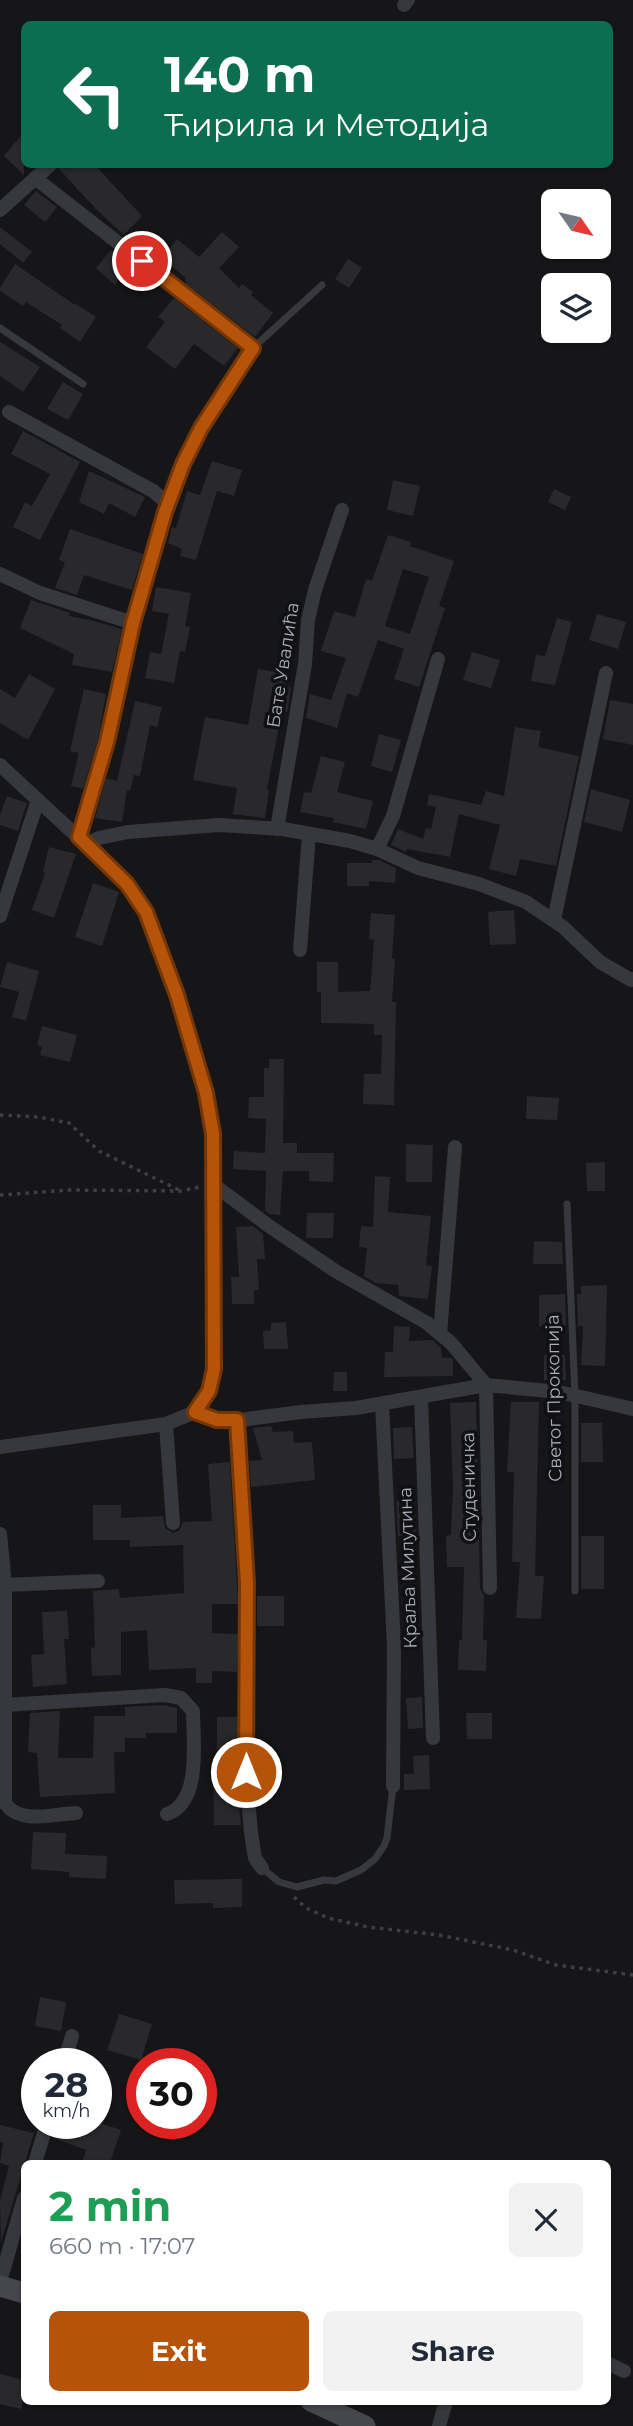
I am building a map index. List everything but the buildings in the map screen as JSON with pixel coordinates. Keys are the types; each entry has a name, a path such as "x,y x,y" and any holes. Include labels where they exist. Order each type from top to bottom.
{"main road":[{"path":"0,2284 21,2292"},
{"path":"319,2405 361,2425"}],"street":[{"path":"0,210 46,168"},
{"path":"35,178 253,348 201,428 183,464 165,512 133,623 83,840"},
{"path":"9,412 153,491 165,501 165,512"},
{"name":"Бате Увалића","path":"277,829 305,664 308,620 315,590 342,510"},
{"path":"0,574 40,593 133,623"},
{"path":"377,849 393,816 438,659"},
{"path":"554,920 606,673"},
{"path":"0,765 83,840 138,899 157,940 190,1036 211,1111 214,1185 214,1369 209,1391 195,1412 166,1424 0,1447"},
{"path":"0,916 38,800"},
{"path":"83,840 128,832 219,825 277,829 377,849 418,868 505,893 539,909 600,962 632,981"},
{"path":"300,950 309,834"},
{"path":"440,1334 454,1147"},
{"path":"214,1185 326,1265 420,1319 464,1356 486,1385"},
{"path":"195,1412 217,1420 237,1420 382,1404 486,1385 575,1396 633,1409"},
{"name":"Студеничка","path":"486,1385 490,1588"},
{"name":"Краља Милутина","path":"421,1397 433,1738"},
{"path":"382,1404 394,1646 393,1786"},
{"path":"237,1420 247,1583 246,1772 255,1858 262,1868"},
{"path":"166,1424 173,1523"},
{"path":"0,1534 5,1585 5,1803 10,1812 21,1817 76,1813"},
{"path":"5,1585 98,1581"},
{"path":"5,1704 165,1695 181,1698 193,1711 194,1763 187,1798 179,1808 167,1814"},
{"path":"68,2048 72,2036"},
{"path":"36,2160 42,2139"},
{"path":"0,2284 21,2209"},
{"path":"611,2364 624,2371"},
{"path":"439,2426 445,2405"}],"lane":[{"path":"253,348 322,285"},
{"path":"0,328 83,384"},
{"name":"Светог Прокопија","path":"567,1204 575,1396 575,1591"},
{"path":"262,1868 270,1876 289,1886 306,1886 324,1880 344,1878 361,1870 375,1859 387,1838 393,1786"}],"path":[{"path":"0,1115 39,1116 69,1123 99,1151 181,1191"},
{"path":"0,1195 70,1190 181,1191 214,1185"},
{"path":"289,1886 299,1902 316,1914 328,1918 513,1950 556,1965 633,1975"}],"route":[{"path":"142,261 253,348 201,428 183,464 165,512 127,646 107,742 79,837 127,884 146,912 177,995 211,1111 214,1185 214,1369 209,1391 195,1412 209,1419 225,1422 237,1420 247,1583 246,1772"}]}
